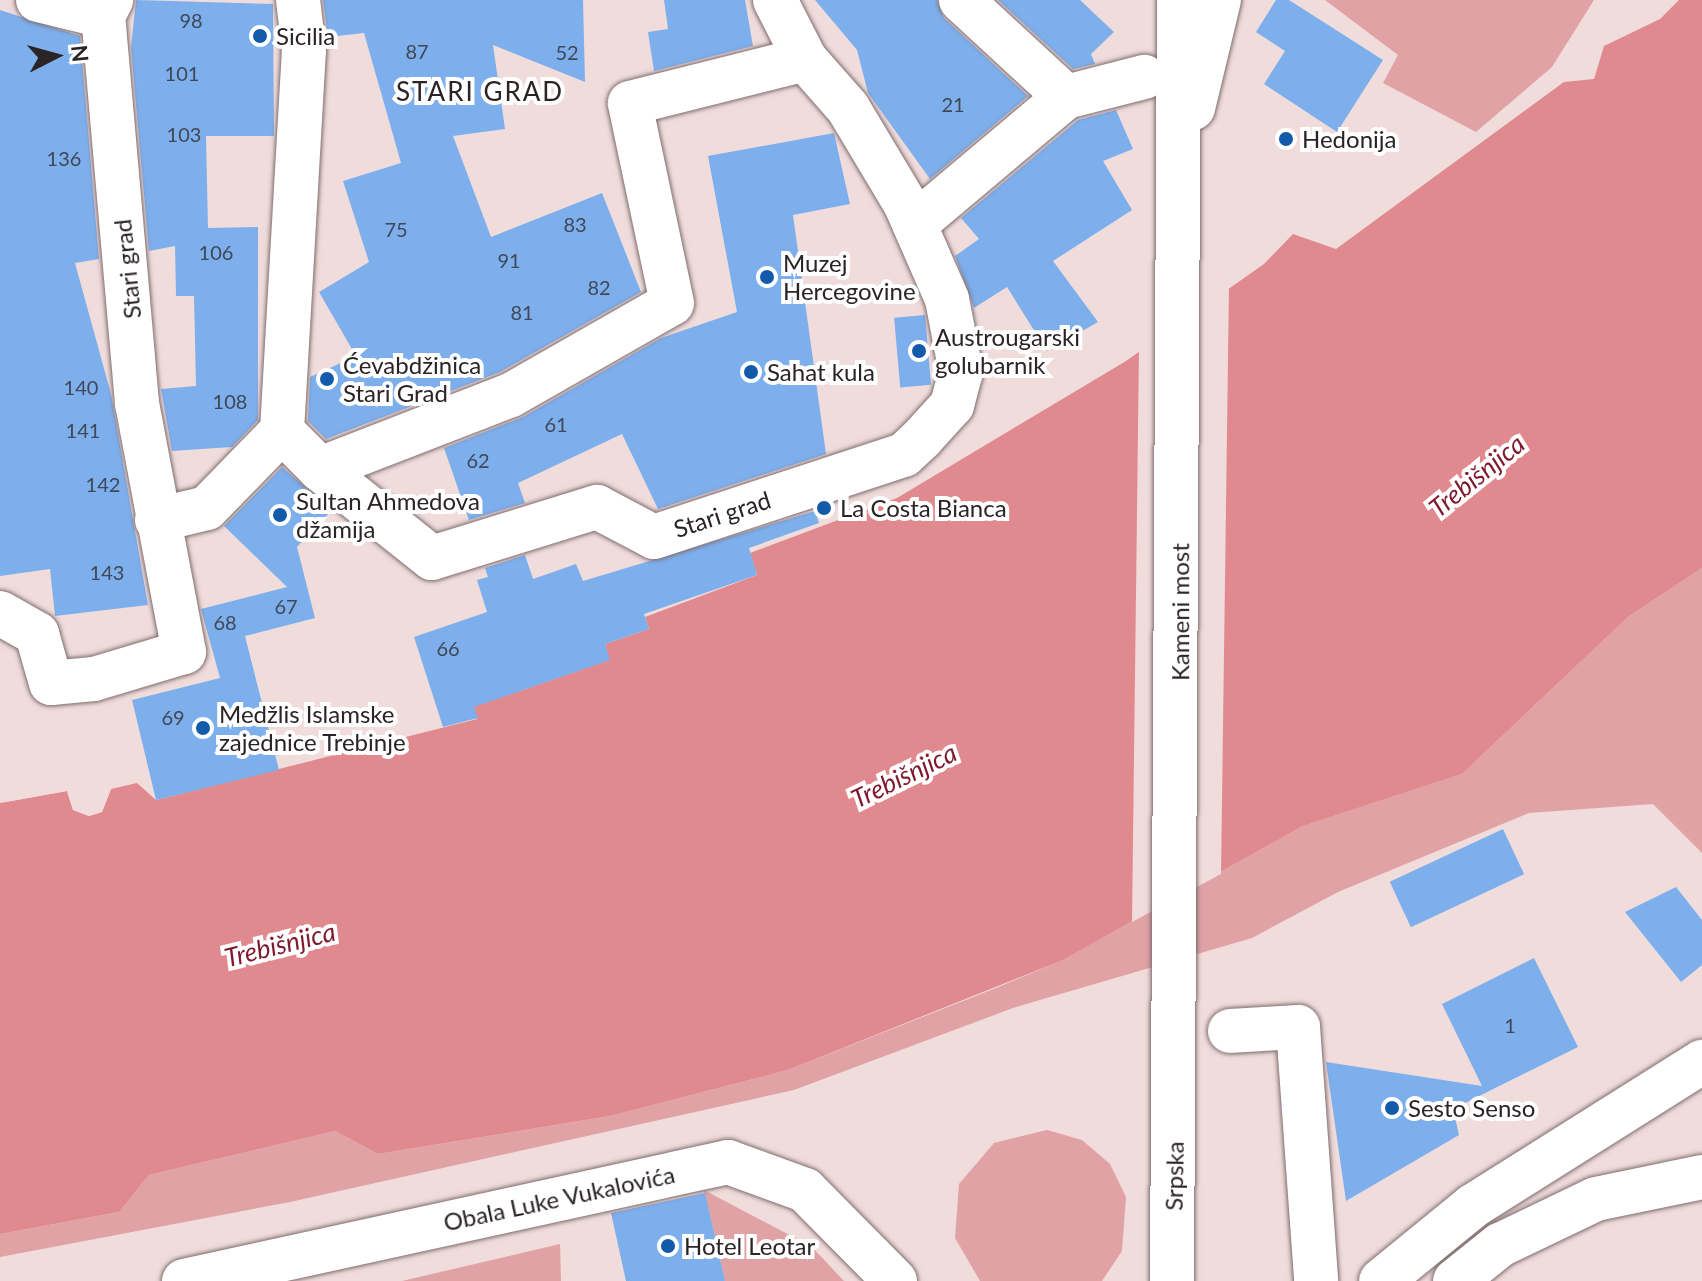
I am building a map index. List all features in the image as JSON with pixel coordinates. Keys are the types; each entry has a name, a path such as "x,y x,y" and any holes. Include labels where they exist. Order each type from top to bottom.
{"street":[{"name":"Stari grad","path":"18,624 51,683 94,679 184,652 137,403 107,8 38,0"},
{"path":"157,520 207,508 282,431 304,50 298,0"},
{"name":"Stari grad","path":"282,431 320,469 432,558 597,507 654,537 904,455 952,405 961,372 947,299 915,224 848,108 805,59 775,0"},
{"path":"961,0 1066,97"},
{"path":"1179,0 1175,58 1183,153"},
{"path":"1183,153 1219,0"},
{"path":"320,469 511,395 672,303 630,103 805,59"},
{"path":"915,224 1066,97 1144,77"},
{"name":"Kameni most","path":"1176,1072 1183,153"},
{"path":"1230,1031 1298,1027 1316,1281"},
{"path":"1391,1277 1473,1206 1702,1062"},
{"name":"Srpska","path":"1172,1281 1176,1072"},
{"name":"Obala Luke Vukalovića","path":"184,1281 728,1162 805,1190 895,1281"},
{"path":"1455,1281 1500,1245 1596,1199 1702,1177"}],"shaded area":[{"path":"1325,0 1594,0 1552,67 1476,132 1383,83 1398,55"},
{"path":"1702,568 1702,853 1653,804 1529,813 1338,892 1252,938 1013,1008 794,1090 290,1202 0,1257 0,1234 119,1212 149,1175 335,1131 378,1154 610,1116 788,1070 991,990 1063,960 1303,826 1462,774 1628,617"},
{"path":"1047,1130 1082,1140 1110,1164 1126,1197 1122,1251 1102,1281 980,1281 955,1238 959,1184 994,1143"},
{"path":"704,1190 812,1247 844,1281 725,1281"},
{"path":"560,1244 561,1281 402,1281"}],"water":[{"name":"Trebišnjica","path":"1679,0 1702,0 1702,568 1628,617 1462,774 1303,826 1063,960 788,1070 610,1116 378,1154 335,1131 149,1175 119,1212 0,1234 0,803 67,791 73,810 89,816 102,812 111,789 137,783 156,800 477,719 469,691 517,692 609,660 605,644 649,629 645,617 757,575 750,553 897,498 1126,361 1264,264 1293,234 1336,249 1564,82 1594,79 1604,46 1660,19"}],"pier":[{"path":"1229,284 1221,874 1132,922 1139,347"},
{"path":"136,779 111,789 102,812 89,816 73,810 67,791 0,803 68,787 76,807 89,812 106,800 108,786"}],"building":[{"path":"136,0 273,4 274,136 206,136 208,228 258,227 258,420 232,447 172,451 161,389 196,386 194,296 176,296 175,246 149,251 131,48"},
{"path":"323,0 583,0 585,82 493,45 505,129 453,136 491,237 602,193 641,292 500,372 326,439 308,421 310,377 356,356 319,292 369,262 343,181 401,163 364,33 328,37"},
{"path":"664,0 745,0 753,46 654,71 648,32 668,29"},
{"path":"815,0 937,0 944,18 1028,96 930,179 868,93 857,50"},
{"path":"998,0 1080,0 1114,32 1091,54 1095,64 1073,69"},
{"path":"1276,0 1289,0 1383,60 1337,132 1264,84 1285,51 1256,32"},
{"path":"0,10 80,36 99,259 75,263 111,394 148,605 55,616 50,569 0,576"},
{"path":"1116,110 1133,149 1103,161 1132,210 1053,261 1098,322 1047,351 1007,287 974,308 955,256 979,239 961,218 1078,120"},
{"path":"834,133 850,204 793,215 826,454 658,509 622,434 518,483 525,503 469,520 444,448 523,417 661,338 737,312 708,156"},
{"name":"Austrougarski golubarnik","path":"925,315 931,385 900,387 894,318"},
{"path":"282,467 332,510 297,547 315,618 245,636 279,770 156,800 132,700 220,678 201,609 287,587 224,526"},
{"path":"815,511 819,523 749,548 757,575 644,614 649,629 605,644 610,660 474,707 478,718 443,727 414,637 487,612 477,580 488,577 485,568 525,555 533,579 576,564 583,581"},
{"path":"1503,829 1524,874 1411,927 1390,882"},
{"path":"1676,887 1702,920 1702,965 1681,982 1625,912"},
{"path":"1534,958 1578,1047 1453,1109 1459,1135 1346,1201 1326,1062 1482,1086 1442,1004"},
{"name":"Hotel Leotar","path":"705,1193 725,1281 626,1281 611,1213"}],"place":[{"name":"Sicilia","path":"260,36"},
{"name":"Hedonija","path":"1286,139"},
{"name":"Muzej Hercegovine","path":"767,277"},
{"name":"Austrougarski golubarnik","path":"919,351"},
{"name":"Sahat kula","path":"751,372"},
{"name":"Ćevabdžinica Stari Grad","path":"327,379"},
{"name":"La Costa Bianca","path":"824,508"},
{"name":"Sultan Ahmedova džamija","path":"280,515"},
{"name":"Medžlis Islamske zajednice Trebinje","path":"203,728"},
{"name":"Sesto Senso","path":"1392,1108"},
{"name":"Hotel Leotar","path":"668,1246"}],"district":[{"name":"STARI GRAD","path":"480,92"}]}
